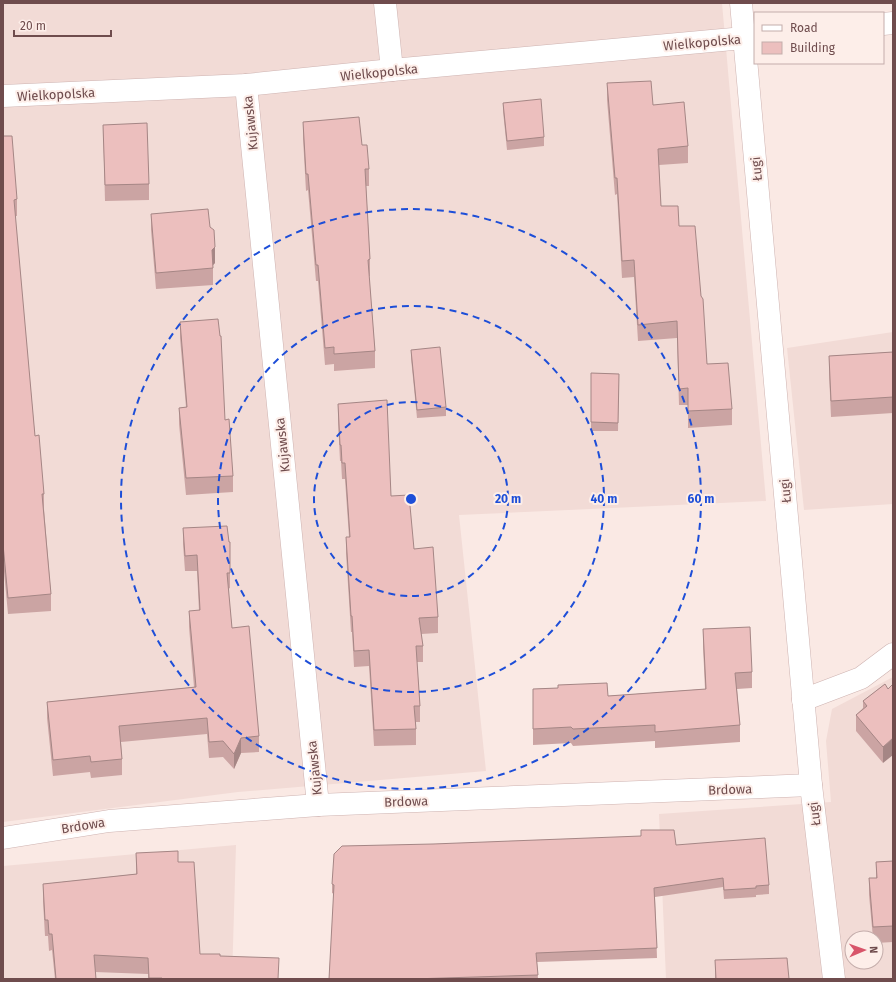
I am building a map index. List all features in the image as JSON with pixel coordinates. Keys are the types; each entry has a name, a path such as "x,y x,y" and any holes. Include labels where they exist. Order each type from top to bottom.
{"street":[{"path":"385,3 392,70"},
{"name":"Ługi","path":"741,3 749,37 811,785 834,979"},
{"name":"Wielkopolska","path":"3,96 246,85 749,37"},
{"name":"Kujawska","path":"246,85 318,805"},
{"path":"804,700 861,678 893,654"},
{"name":"Brdowa","path":"3,838 109,821 318,805 811,785"}],"shaded area":[{"path":"3,3 722,3 766,501 459,515 486,771 238,792 3,822"},
{"path":"893,332 893,504 804,510 787,348"},
{"path":"893,677 893,979 666,979 659,814 831,802 826,741 832,709"},
{"path":"236,845 232,979 3,979 3,866"}],"building":[{"path":"651,81 653,105 684,102 688,146 658,149 661,206 678,206 679,226 695,226 701,296 703,299 707,364 728,363 732,409 688,411 688,388 679,389 677,321 638,325 634,260 622,261 617,178 615,178 607,83"},
{"path":"541,99 544,137 507,141 503,103"},
{"path":"359,117 362,145 367,145 369,169 365,169 370,259 368,260 375,351 334,354 334,347 325,348 318,265 316,265 308,174 306,174 303,122"},
{"path":"147,123 149,184 105,185 103,125"},
{"path":"3,136 12,136 17,199 14,200 35,436 39,435 44,494 42,494 51,594 8,598 3,544"},
{"path":"208,209 210,227 214,230 215,247 212,250 213,268 156,273 151,214"},
{"path":"218,319 221,336 225,420 229,419 233,476 186,478 179,408 187,407 180,322"},
{"path":"440,347 446,407 417,410 411,350"},
{"path":"893,352 893,397 831,401 829,356"},
{"path":"591,373 619,374 618,423 591,422"},
{"path":"387,400 391,496 409,495 414,549 433,547 438,617 419,618 423,646 416,646 420,706 414,706 416,729 374,730 369,650 354,651 346,537 350,537 345,463 342,463 340,445 338,404"},
{"path":"227,526 230,542 230,573 227,573 232,628 249,626 259,736 241,738 234,754 223,741 209,742 207,718 119,726 122,759 91,762 90,756 53,760 47,702 196,687 189,611 200,610 197,555 185,556 183,528"},
{"path":"750,627 752,672 735,673 740,725 655,732 655,725 573,729 571,727 533,729 533,689 558,688 558,685 607,683 608,696 706,689 703,629"},
{"path":"885,684 888,689 893,684 893,738 883,747 856,715 867,706 863,701"},
{"path":"641,830 674,830 676,845 765,838 769,885 756,886 756,888 724,890 723,878 654,888 657,948 536,953 538,975 412,979 329,979 334,885 332,884 334,854 342,846 641,836"},
{"path":"178,851 178,862 194,862 200,954 279,958 278,979 149,978 148,958 94,955 96,979 56,979 52,934 49,934 48,920 45,920 43,884 137,874 136,853"},
{"path":"893,861 893,926 873,927 869,878 877,878 876,862"},
{"path":"787,958 789,979 716,979 715,960"}]}
